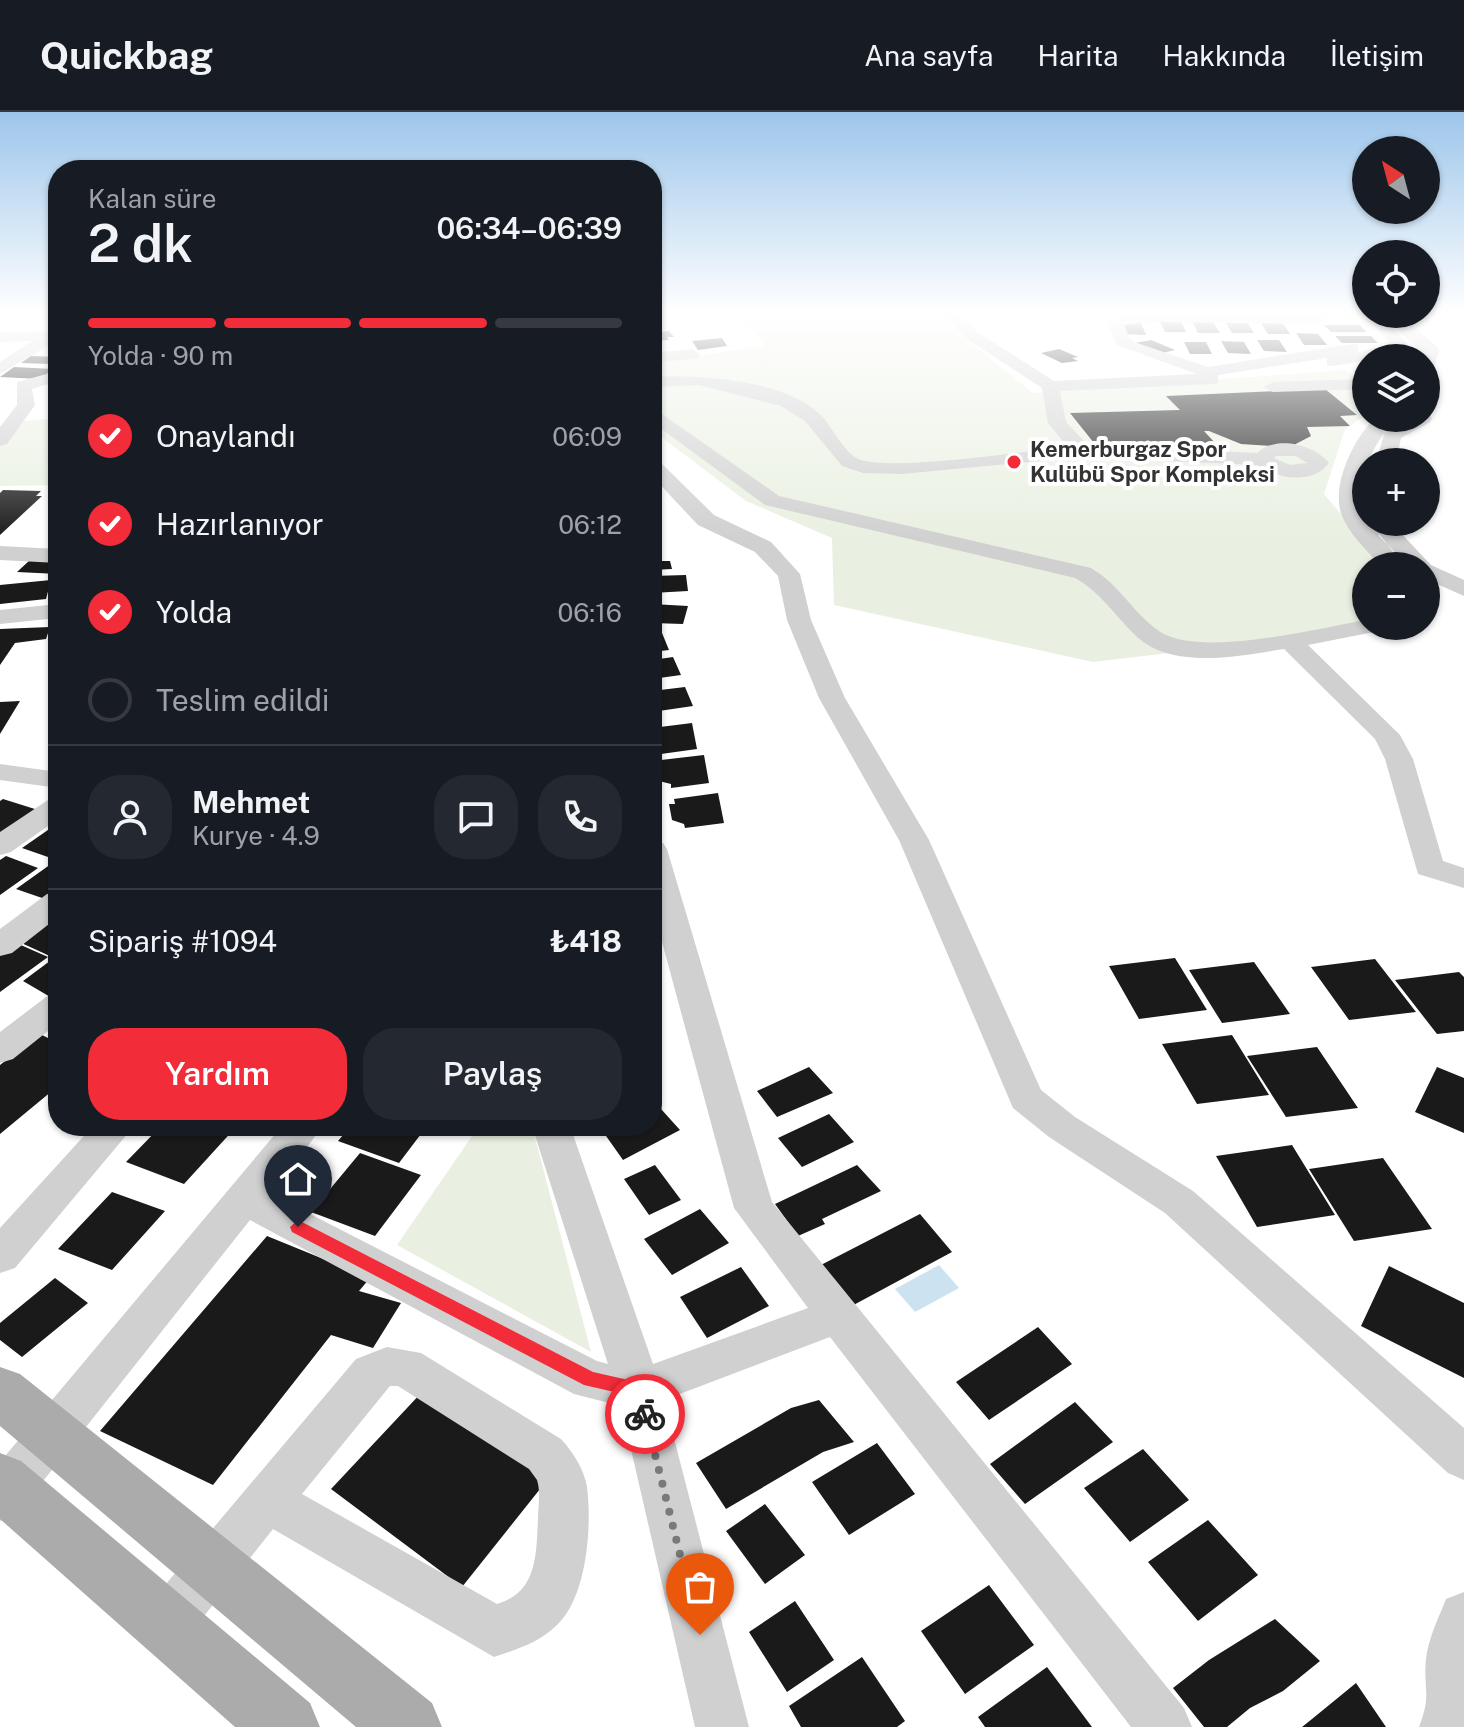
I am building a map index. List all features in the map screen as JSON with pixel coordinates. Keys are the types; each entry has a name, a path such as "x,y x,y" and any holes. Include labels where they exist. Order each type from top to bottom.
{"main road":[{"path":"0,1392 408,1727"},
{"path":"3,1489 167,1622 286,1727"}],"street":[{"path":"0,440 26,405 24,389"},
{"path":"745,389 787,402 812,417 849,462 863,467 902,468 1082,451 1262,459 1265,453 1287,450 1317,460 1352,464"},
{"path":"1051,389 1057,423 1082,451"},
{"path":"662,420 772,501 1083,573 1111,591 1151,637 1162,643 1195,651 1352,629"},
{"path":"662,475 706,520 763,547 789,574 799,620 832,698 914,840 998,1026 1026,1098 1062,1127 1179,1202 1464,1458"},
{"path":"1370,536 1382,552"},
{"path":"1392,536 1407,552"},
{"path":"3,558 48,556"},
{"path":"1440,577 1464,589"},
{"path":"0,617 48,612"},
{"path":"1288,640 1386,735 1399,759 1429,867 1464,878"},
{"path":"0,772 48,779"},
{"path":"0,846 48,813"},
{"path":"662,896 754,1208 1082,1627 1165,1727"},
{"path":"0,945 48,909"},
{"path":"0,1050 48,1013"},
{"path":"0,1256 106,1136"},
{"path":"3,1489 296,1136"},
{"path":"554,1136 639,1389 722,1727"},
{"path":"245,1199 590,1380 639,1389 839,1315"},
{"path":"167,1622 266,1499 372,1373 387,1366 405,1367 545,1454 557,1469 563,1487 560,1573 543,1604 519,1623 494,1631 266,1499"},
{"path":"1446,1727 1455,1703 1452,1658 1464,1617"}],"green space":[{"name":"Kemerburgaz Spor Kulübü Spor Kompleksi","path":"662,389 1028,389 1033,393 1082,389 1352,389 1352,424 1345,429 1324,494 1352,527 1352,536 1360,536 1373,552 1352,552 1352,631 1093,662 834,605 832,538 746,501 662,438"},
{"path":"48,419 48,485 0,486 0,446 23,421"},
{"path":"472,1136 535,1136 591,1352 397,1245"}],"water":[{"path":"939,1265 959,1288 915,1312 895,1289"}],"building":[{"path":"1325,389 1352,411 1352,415 1340,416 1350,426 1307,427 1311,436 1290,447 1241,444 1204,431 1217,445 1098,448 1070,413 1180,410 1166,396"},
{"path":"3,490 41,491 36,496 42,496 0,535 0,493"},
{"path":"30,560 48,561 48,574 17,572"},
{"path":"662,561 670,561 672,569 662,570"},
{"path":"686,575 688,591 662,592 662,576"},
{"path":"48,580 48,591 46,599 0,604 0,585"},
{"path":"662,605 688,606 683,624 662,623"},
{"path":"48,627 48,633 46,639 15,643 0,665 0,629"},
{"path":"662,633 669,650 662,651"},
{"path":"673,657 681,675 662,678 662,659"},
{"path":"685,687 693,706 662,711 662,690"},
{"path":"20,701 0,734 0,702"},
{"path":"692,723 697,749 662,754 662,727"},
{"path":"704,755 709,783 671,788 671,784 662,782 662,760"},
{"path":"718,793 724,823 685,828 684,824 672,820 669,804 675,804 674,799"},
{"path":"3,799 38,810 0,836 0,801"},
{"path":"48,830 48,857 22,848"},
{"path":"6,856 38,868 0,895 0,860"},
{"path":"48,866 48,897 45,899 16,889"},
{"path":"48,918 48,955 17,941"},
{"path":"14,942 48,957 0,992 0,951"},
{"path":"1175,958 1207,1010 1139,1019 1109,966"},
{"path":"1375,959 1416,1012 1349,1020 1311,967"},
{"path":"48,962 48,996 23,981"},
{"path":"1254,962 1290,1014 1222,1023 1189,970"},
{"path":"1459,972 1464,977 1464,1031 1437,1034 1395,980"},
{"path":"40,1034 48,1038 48,1094 0,1134 0,1065"},
{"path":"1232,1035 1269,1095 1197,1104 1162,1044"},
{"path":"1317,1047 1358,1108 1286,1117 1247,1056"},
{"path":"809,1067 833,1093 777,1117 757,1091"},
{"path":"1437,1067 1464,1078 1464,1133 1415,1112"},
{"path":"662,1110 680,1130 623,1160 606,1136 662,1136"},
{"path":"829,1114 854,1142 802,1167 778,1138"},
{"path":"151,1136 228,1136 184,1184 126,1162"},
{"path":"342,1136 419,1136 399,1163 338,1141"},
{"path":"1292,1145 1335,1215 1257,1227 1216,1156"},
{"path":"360,1153 421,1175 375,1236 311,1212"},
{"path":"1383,1158 1432,1229 1354,1241 1309,1169"},
{"path":"655,1165 681,1200 649,1215 624,1179"},
{"path":"857,1165 881,1191 822,1219 825,1224 798,1236 775,1204"},
{"path":"112,1192 165,1211 112,1270 58,1249"},
{"path":"700,1209 729,1243 672,1275 644,1239"},
{"path":"920,1214 952,1252 848,1308 817,1267"},
{"path":"267,1236 370,1278 359,1291 401,1303 373,1348 331,1335 213,1485 100,1431"},
{"path":"1389,1266 1464,1303 1464,1378 1361,1326"},
{"path":"741,1267 769,1306 707,1338 680,1297"},
{"path":"55,1278 88,1303 22,1357 0,1340 0,1323"},
{"path":"1038,1327 1072,1364 989,1420 956,1382"},
{"path":"423,1391 548,1479 462,1587 331,1489"},
{"path":"819,1400 854,1442 823,1452 726,1509 696,1463 791,1408"},
{"path":"1075,1402 1113,1442 1025,1504 990,1464"},
{"path":"877,1443 915,1494 849,1535 812,1482"},
{"path":"1143,1449 1189,1500 1130,1542 1084,1488"},
{"path":"765,1504 805,1555 765,1584 726,1531"},
{"path":"1208,1520 1258,1575 1198,1621 1148,1562"},
{"path":"989,1585 1034,1645 965,1694 921,1631"},
{"path":"795,1601 834,1660 787,1692 749,1632"},
{"path":"1275,1619 1320,1661 1283,1691 1250,1708 1227,1727 1204,1727 1173,1688 1209,1660"},
{"path":"862,1657 905,1721 897,1727 801,1727 789,1706"},
{"path":"1047,1667 1092,1727 985,1727 978,1717"},
{"path":"1356,1683 1386,1727 1302,1727 1312,1719"}],"way so far":[{"path":"645,1414 700,1635"}],"place":[{"name":"Kemerburgaz Spor Kulübü Spor Kompleksi","path":"1014,462"}],"route":[{"path":"298,1227 590,1380 639,1389 645,1414"}]}
